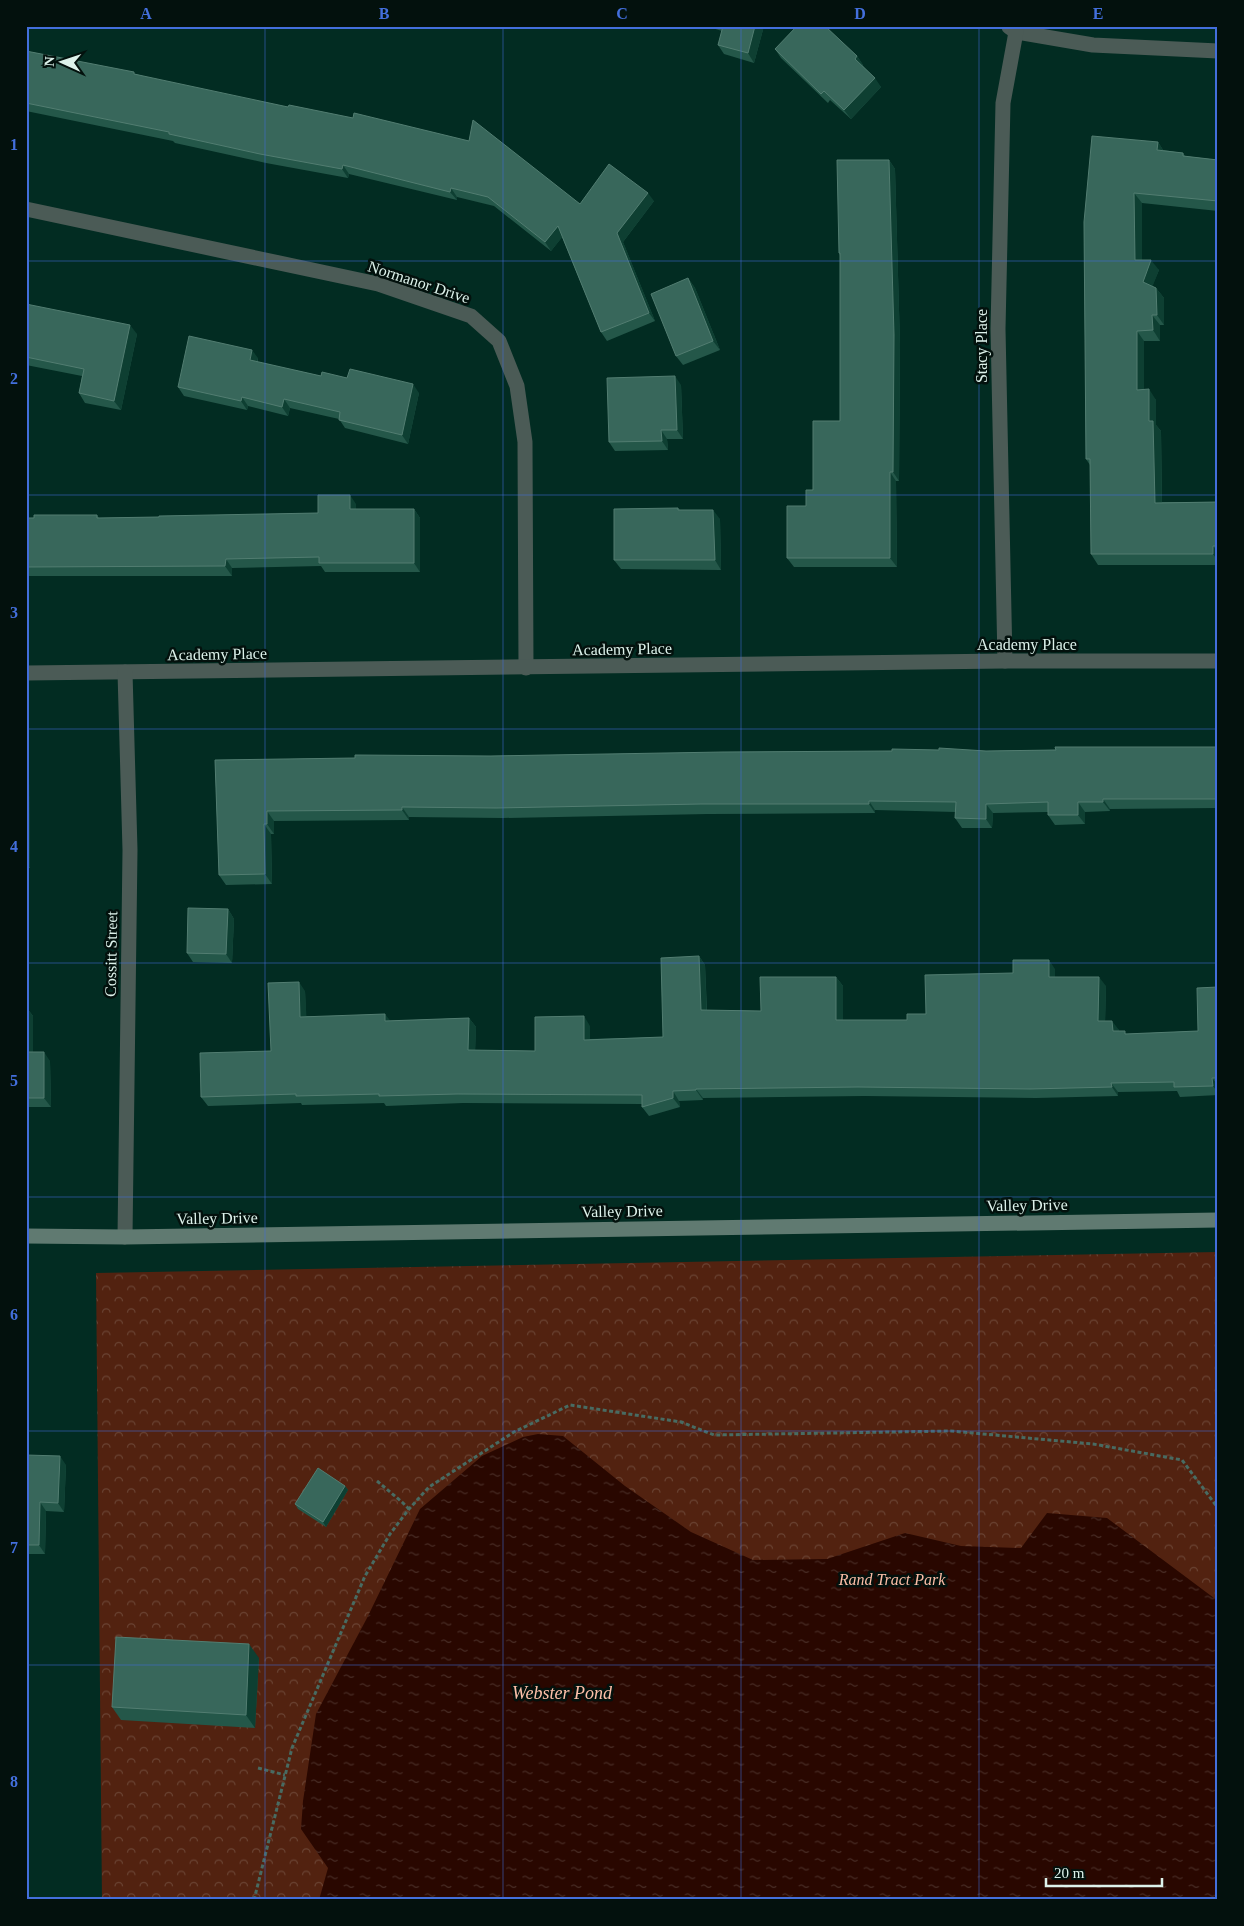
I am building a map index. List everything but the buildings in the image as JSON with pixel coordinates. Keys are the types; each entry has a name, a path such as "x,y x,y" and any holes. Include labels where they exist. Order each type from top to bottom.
{"main road":[{"name":"Valley Drive","path":"26,1236 125,1237 1218,1220"}],"street":[{"path":"1012,29 1093,45 1218,50"},
{"name":"Stacy Place","path":"1005,661 998,328 1003,102 1012,29"},
{"name":"Normanor Drive","path":"26,209 378,284 471,316 499,341 517,386 525,442 526,668"},
{"name":"Academy Place","path":"26,673 1005,661 1218,661"},
{"name":"Cossitt Street","path":"125,1237 130,860 126,672"}],"path":[{"path":"254,1900 292,1748 365,1576 390,1534 408,1509 429,1487 514,1432 570,1405 681,1422 714,1436 950,1431 1093,1444 1182,1460 1218,1508"},
{"path":"377,1481 408,1509"},
{"path":"258,1768 285,1775"}],"green space":[{"name":"Rand Tract Park","path":"1218,1252 1218,1900 102,1900 96,1273"}],"water":[{"name":"Webster Pond","path":"538,1434 563,1436 625,1486 691,1532 753,1560 827,1559 905,1533 961,1546 1021,1548 1047,1513 1107,1518 1218,1601 1218,1900 319,1900 328,1868 301,1829 303,1801 316,1714 367,1618 420,1509 482,1456 523,1437"}]}
